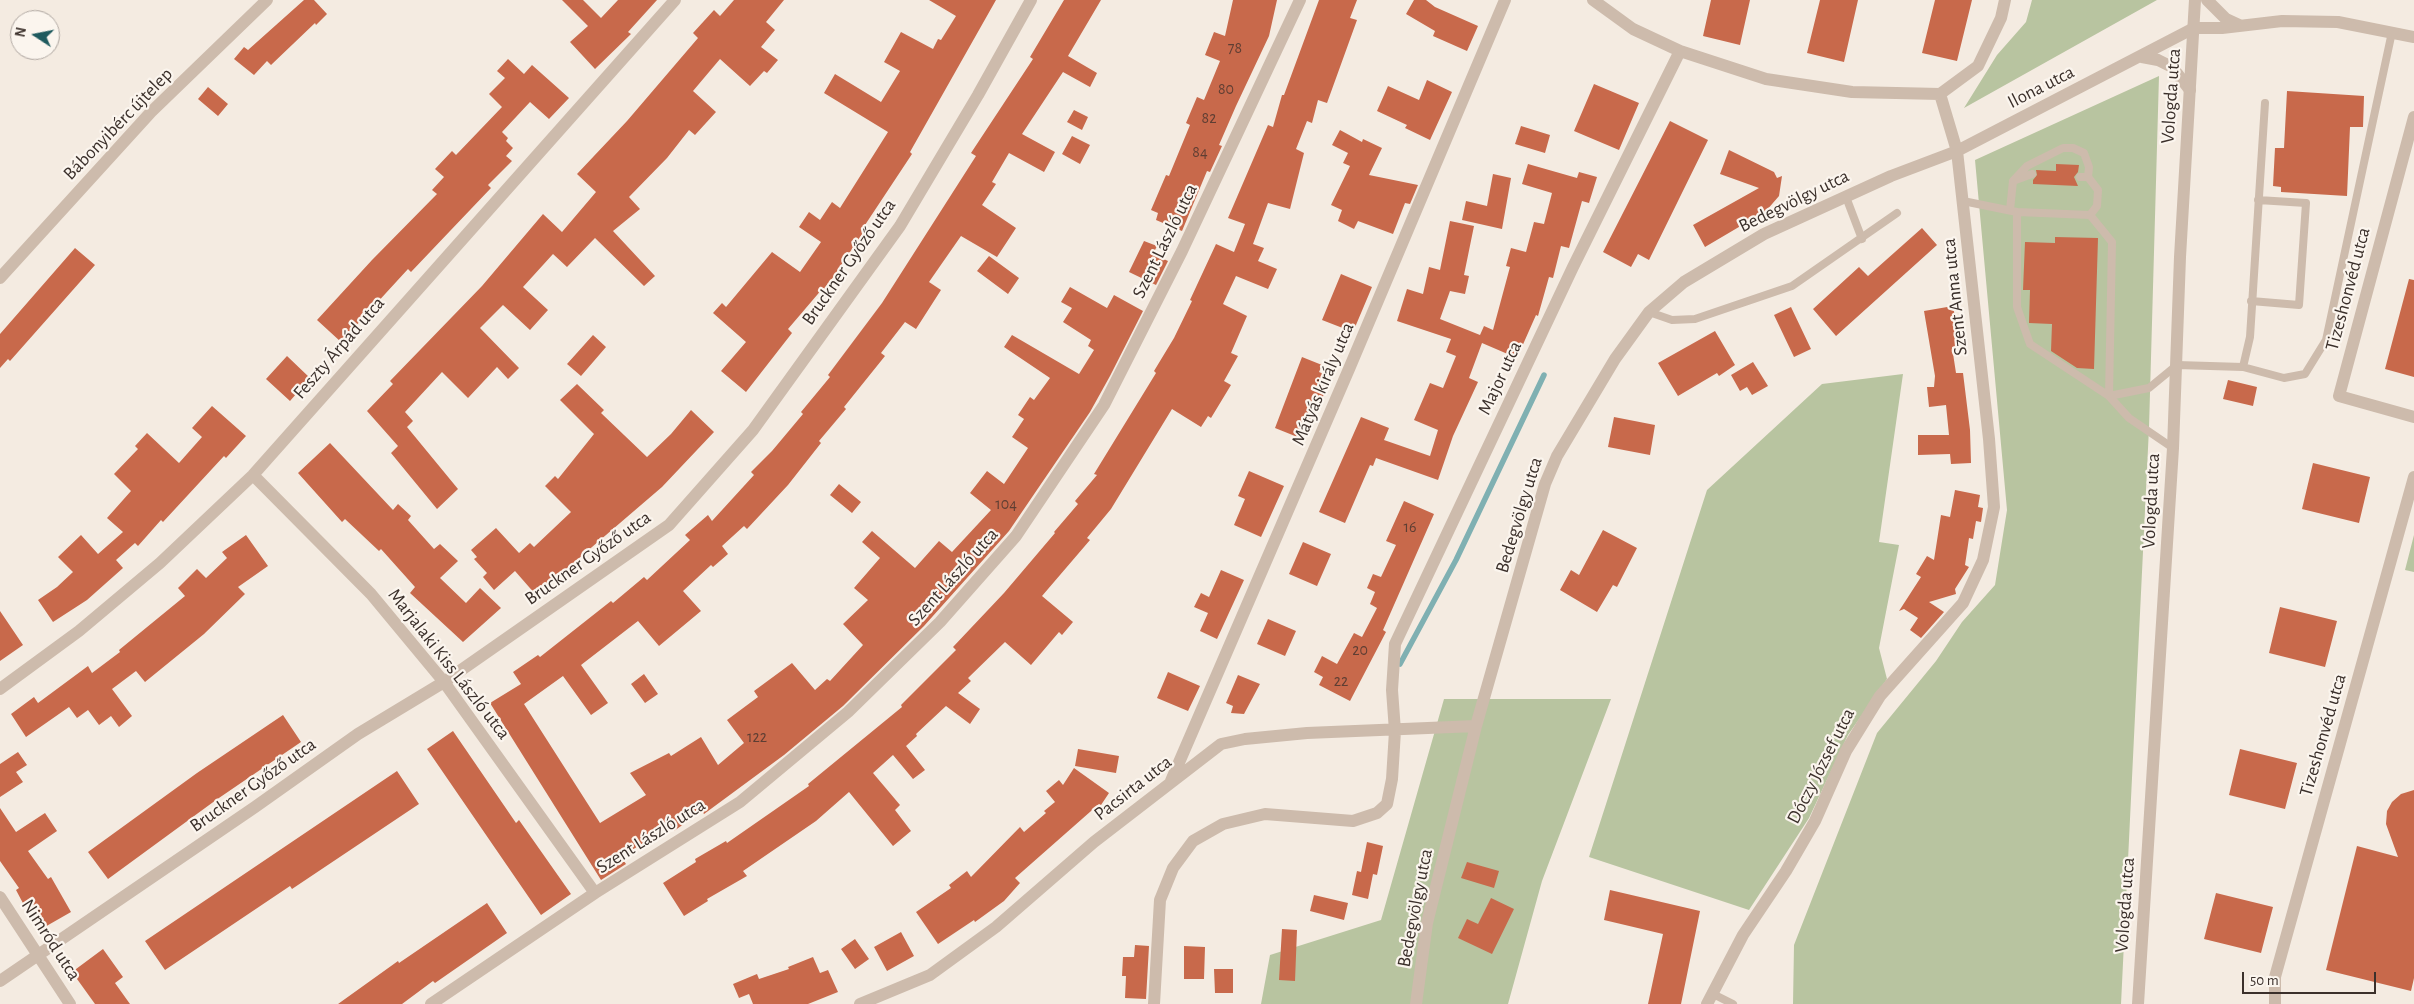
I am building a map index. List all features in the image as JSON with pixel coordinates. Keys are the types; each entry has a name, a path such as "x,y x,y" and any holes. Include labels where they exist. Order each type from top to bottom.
{"street":[{"name":"Bábonyibérc újtelep","path":"0,278 151,112 267,0"},
{"name":"Feszty Árpád utca","path":"0,689 79,631 160,563 253,474 675,0"},
{"name":"Bruckner Győző utca","path":"0,981 358,734 444,682 669,525 754,430 900,226 978,95 1031,0"},
{"name":"Szent László utca","path":"431,1004 595,893 740,802 848,712 940,622 1016,536 1104,405 1182,251 1300,0"},
{"name":"Mátyás király utca","path":"1171,782 1506,0"},
{"path":"1593,0 1633,28 1680,51 1766,79 1852,92 1940,94 1978,66 2001,18 2005,0"},
{"name":"Vologda utca","path":"2138,1004 2173,448 2180,257 2195,0"},
{"path":"2207,0 2226,19 2242,26"},
{"name":"Ilona utca","path":"1957,151 2142,57 2194,28 2222,28 2282,21 2338,22 2414,37"},
{"name":"Major utca","path":"1154,1004 1160,900 1173,868 1193,841 1223,824 1265,814 1353,820 1377,813 1387,804 1392,779 1394,731 1392,690 1395,644 1573,267 1680,51"},
{"path":"2142,57 2158,60 2172,67 2181,76 2190,90"},
{"name":"Szent Anna utca","path":"1940,94 1957,151 1990,439"},
{"name":"Tizeshonvéd utca","path":"2414,117 2339,396 2414,417"},
{"name":"Bedegvölgy utca","path":"1416,1004 1427,923 1476,726 1545,484 1557,456 1614,359 1649,312 1684,282 1764,234 1846,197 1957,151"},
{"name":"Dóczy József utca","path":"1709,998 1743,935 1786,871 1815,821 1846,751 1880,696 1963,603 1983,560 1994,507 1990,439"},
{"name":"Marjalaki Kiss László utca","path":"253,474 371,594 444,682 595,893"},
{"name":"Tizeshonvéd utca","path":"2275,1004 2275,977 2414,477"},
{"name":"Pacsirta utca","path":"860,1004 930,975 996,927 1094,842 1220,744 1245,739 1307,734 1476,726"},
{"name":"Nimród utca","path":"0,897 70,1004"}],"lane":[{"path":"2110,396 2149,388 2177,364 2243,366 2284,378 2305,374 2326,340 2392,32"},
{"path":"2243,366 2250,337 2265,103"},
{"path":"2090,215 2097,206 2098,190 2084,177 2089,166 2084,153 2073,148 2063,148 2026,166 2013,181 2017,307 2030,344 2110,396 2129,418 2173,448"},
{"path":"2013,181 2032,174"},
{"path":"1846,197 1862,239"},
{"path":"2251,301 2300,305 2306,204 2258,200"},
{"path":"1963,201 2014,211 2090,215 2112,242 2110,396"},
{"path":"1649,312 1672,320 1694,320 1792,286 1897,213"},
{"path":"1709,998 1733,1004"}],"green space":[{"path":"2032,0 2157,0 1964,108 1997,55 2026,22"},
{"path":"2159,76 2149,428 2121,1004 1793,1004 1794,945 1877,733 1936,661 1962,622 1995,585 2007,510 1975,160"},
{"path":"1903,374 1879,542 1899,545 1879,648 1887,679 1848,735 1809,818 1749,910 1589,857 1707,490 1822,384"},
{"path":"2414,535 2414,572 2405,570"},
{"path":"1444,699 1611,699 1542,881 1508,1004 1261,1004 1270,955 1381,920"}],"building":[{"path":"304,0 314,0 327,14 271,65 267,61 254,75 234,59 244,47 248,50"},
{"path":"562,0 583,0 601,18 618,0 657,0 628,32 631,34 595,69 570,42 588,26"},
{"path":"734,0 784,0 766,22 775,30 761,47 778,60 767,73 764,71 750,86 720,59 693,91 716,112 695,135 689,130 667,158 629,197 640,209 613,231 655,276 644,286 595,238 567,267 553,254 523,287 548,310 530,330 503,305 480,328 519,368 508,379 497,367 468,398 442,372 405,412 413,421 407,427 458,489 437,509 391,453 398,446 367,411 393,384 390,381 482,286 543,214 562,232 596,192 577,174 627,121 698,38 693,33 714,10 720,16"},
{"path":"929,0 996,0 910,152 912,154 865,225 867,227 825,289 823,288 788,329 792,333 746,392 721,371 746,342 713,313 722,303 726,307 772,252 800,272 821,242 799,227 809,212 820,220 832,202 840,208 888,132 824,93 835,74 881,102 900,71 884,62 901,32 933,49 938,39 941,40 956,16"},
{"path":"1064,0 1101,0 1068,56 1097,73 1090,87 1063,72 1022,134 1055,152 1044,172 1009,153 992,182 996,184 982,205 1016,228 997,257 961,236 929,282 941,290 916,329 905,322 881,353 885,356 844,407 846,409 819,441 821,443 788,485 747,529 744,526 722,546 728,554 713,567 711,565 683,591 701,611 659,646 638,621 581,665 608,703 591,715 563,676 524,704 600,823 646,795 630,773 669,753 671,756 701,737 718,765 744,743 727,720 758,697 754,691 792,663 815,690 827,679 830,681 863,645 843,624 868,600 854,588 880,558 862,542 872,531 915,568 939,541 952,552 991,510 970,493 987,471 1004,484 1028,448 1012,437 1024,419 1018,415 1030,397 1034,400 1050,378 1004,347 1012,335 1079,374 1094,350 1088,346 1091,340 1063,322 1072,308 1061,302 1070,287 1107,308 1114,295 1143,311 1110,376 1090,412 1009,531 924,626 843,706 784,755 704,814 702,811 674,831 670,826 621,857 626,864 601,880 490,703 521,684 513,672 538,655 540,657 611,601 613,603 644,577 647,580 690,540 685,535 708,515 712,521 754,475 751,472 772,451 803,414 801,412 830,377 828,375 882,303 976,156 971,153 1033,59 1030,57"},
{"path":"1233,0 1277,0 1269,36 1219,145 1222,146 1210,172 1207,171 1182,231 1156,220 1158,213 1151,210 1166,175 1169,176 1190,125 1186,123 1197,97 1204,100 1220,61 1205,55 1214,32 1225,36"},
{"path":"1319,0 1357,0 1350,18 1357,20 1327,103 1318,100 1312,123 1307,121 1296,149 1304,153 1290,209 1268,203 1253,244 1264,248 1258,261 1277,269 1268,289 1236,276 1223,304 1247,316 1231,353 1238,356 1224,381 1231,385 1211,418 1208,416 1201,427 1172,409 1111,509 1087,538 1090,540 1042,596 1073,622 1062,635 1059,632 1031,665 1005,642 968,678 971,681 958,693 980,709 970,724 946,706 906,746 925,770 913,779 893,755 873,773 900,805 895,810 911,831 893,846 849,792 816,821 743,871 747,876 707,899 708,901 684,916 663,883 696,862 695,859 726,841 727,843 809,786 808,784 902,707 901,705 956,650 953,647 1004,593 1078,504 1075,501 1097,475 1094,474 1156,373 1154,371 1174,338 1216,244 1234,252 1245,224 1228,218 1268,125 1273,127 1282,95 1284,95"},
{"path":"1414,0 1426,0 1435,7 1478,26 1467,51 1433,36 1435,31 1406,14"},
{"path":"1711,0 1750,0 1740,45 1703,36"},
{"path":"1820,0 1858,0 1844,62 1807,53"},
{"path":"1935,0 1972,0 1957,61 1922,53"},
{"path":"508,59 524,74 532,65 569,98 549,119 530,102 502,132 508,138 506,141 513,148 506,156 512,161 488,185 491,188 411,272 408,269 341,342 317,320 372,260 437,194 432,190 444,177 435,169 452,151 456,155 502,107 489,94 505,78 497,71"},
{"path":"1427,80 1452,92 1430,140 1405,128 1407,125 1377,111 1388,86 1419,100"},
{"path":"1594,84 1639,103 1619,150 1574,131"},
{"path":"208,87 228,104 218,116 198,99"},
{"path":"2287,91 2364,96 2363,127 2350,127 2347,196 2281,192 2281,187 2273,186 2275,148 2284,148"},
{"path":"1074,110 1088,117 1082,130 1067,122"},
{"path":"1670,121 1708,140 1649,260 1638,254 1631,267 1603,252"},
{"path":"1521,126 1550,135 1545,153 1515,144"},
{"path":"1340,130 1362,142 1363,139 1382,148 1369,175 1418,185 1410,204 1405,203 1393,234 1358,221 1354,229 1338,221 1342,210 1331,205 1350,166 1343,163 1348,153 1332,145"},
{"path":"1072,136 1090,145 1080,164 1062,154"},
{"path":"1729,150 1774,172 1777,178 1782,176 1779,196 1766,211 1705,247 1693,225 1759,188 1720,174"},
{"path":"1528,164 1577,178 1579,172 1597,177 1589,203 1582,201 1569,248 1561,246 1553,278 1549,277 1538,316 1536,315 1517,358 1482,343 1469,378 1478,382 1453,436 1438,480 1376,458 1373,466 1370,465 1345,523 1319,512 1361,417 1389,428 1384,440 1430,456 1438,430 1414,420 1430,383 1443,388 1456,356 1446,352 1451,339 1397,321 1407,289 1423,294 1429,267 1440,270 1450,221 1474,226 1464,275 1469,276 1465,294 1450,291 1440,319 1480,335 1484,326 1493,330 1510,267 1506,266 1511,248 1526,252 1534,222 1544,224 1552,193 1522,184"},
{"path":"2056,164 2079,165 2078,172 2074,177 2078,186 2033,184 2033,180 2037,175 2036,170 2056,171"},
{"path":"1493,174 1511,178 1502,229 1462,220 1466,201 1487,206"},
{"path":"1922,228 1937,245 1836,336 1813,309 1859,267 1868,276"},
{"path":"2055,237 2098,238 2094,369 2077,368 2051,351 2052,324 2029,323 2030,290 2023,290 2025,242 2055,243"},
{"path":"1144,241 1157,246 1153,254 1168,261 1156,285 1129,272"},
{"path":"75,248 95,265 10,361 8,359 0,368 0,334"},
{"path":"989,256 1019,278 1008,294 977,271"},
{"path":"1341,274 1372,287 1353,332 1322,320"},
{"path":"2409,279 2414,280 2414,377 2385,369"},
{"path":"1953,306 1960,346 1952,347 1956,373 1963,373 1970,430 1971,463 1951,464 1950,454 1918,455 1918,435 1949,435 1946,405 1929,407 1927,387 1934,387 1935,376 1924,311"},
{"path":"1791,307 1811,349 1794,357 1774,315"},
{"path":"1715,331 1735,365 1719,376 1717,373 1678,396 1658,363"},
{"path":"593,335 606,347 581,376 567,364"},
{"path":"287,356 310,378 290,401 266,379"},
{"path":"1302,357 1322,365 1319,372 1331,377 1305,440 1275,428"},
{"path":"1753,362 1768,386 1752,395 1747,387 1740,391 1731,375"},
{"path":"2228,380 2257,387 2253,406 2223,399"},
{"path":"577,384 604,410 601,413 647,457 671,434 691,410 714,432 662,487 536,595 515,571 494,590 483,577 487,573 474,559 477,557 471,550 496,528 519,553 530,543 534,547 571,512 545,486 555,476 558,479 594,434 560,400"},
{"path":"212,406 246,436 226,458 224,456 163,522 161,520 138,546 135,543 116,560 123,568 87,600 53,622 38,600 57,587 73,572 58,557 81,535 98,554 123,532 107,518 131,491 114,474 138,449 135,446 147,433 179,463 202,437 192,428"},
{"path":"1614,417 1655,425 1650,455 1608,447"},
{"path":"330,443 393,510 398,504 411,516 408,520 434,549 440,544 458,561 440,578 466,603 480,588 501,608 463,642 410,593 415,587 381,549 379,551 345,519 342,522 298,473"},
{"path":"2313,463 2370,477 2359,523 2302,509"},
{"path":"1249,471 1284,486 1261,537 1234,525 1245,499 1238,496"},
{"path":"839,484 861,502 852,513 830,495"},
{"path":"1955,490 1980,495 1978,507 1983,508 1981,522 1976,521 1973,539 1969,538 1965,565 1969,567 1955,589 1956,594 1929,602 1944,612 1921,638 1910,630 1918,618 1904,609 1899,611 1921,577 1916,574 1927,556 1934,560 1941,515 1950,517"},
{"path":"1404,501 1434,514 1383,630 1386,632 1350,701 1319,685 1323,677 1314,672 1322,656 1337,664 1354,633 1362,637 1377,608 1370,604 1375,592 1367,588 1373,574 1381,577 1396,545 1386,541"},
{"path":"1603,530 1637,548 1617,587 1613,585 1597,612 1560,590 1571,570 1579,575"},
{"path":"246,535 268,566 238,587 245,594 204,634 145,682 136,671 112,689 132,716 119,727 111,716 99,725 88,710 77,718 69,707 26,737 11,714 34,697 38,703 88,666 92,673 120,652 119,650 185,596 178,588 197,569 206,578 227,558 222,552"},
{"path":"1303,542 1331,554 1317,586 1289,574"},
{"path":"1221,570 1244,580 1217,639 1200,631 1208,613 1194,607 1201,593 1209,597"},
{"path":"2280,607 2337,621 2325,667 2269,653"},
{"path":"0,611 23,645 0,661"},
{"path":"1268,619 1296,631 1285,656 1257,644"},
{"path":"1168,672 1200,686 1188,711 1157,698"},
{"path":"644,674 658,694 645,703 631,684"},
{"path":"1238,675 1260,684 1244,714 1231,713 1233,706 1226,703"},
{"path":"283,715 301,742 216,800 108,879 88,852 197,773"},
{"path":"453,731 516,823 519,820 571,894 541,915 427,749"},
{"path":"1078,749 1119,756 1116,773 1075,766"},
{"path":"2240,749 2297,763 2285,809 2229,795"},
{"path":"18,752 27,765 16,772 23,782 0,797 0,764"},
{"path":"1074,768 1109,793 1101,805 1099,804 1015,878 1020,883 1004,901 975,922 974,920 938,944 916,912 951,888 949,885 967,871 971,877 1020,827 1024,832 1046,813 1044,811 1055,802 1046,791 1059,780 1063,785"},
{"path":"397,771 419,804 292,889 290,886 165,970 145,941"},
{"path":"2414,790 2414,978 2411,991 2326,970 2357,846 2398,857 2386,824 2387,811 2392,802 2401,794"},
{"path":"0,808 16,832 45,813 57,831 28,851 48,879 51,877 71,912 43,928 29,905 25,907 16,890 19,888 0,861"},
{"path":"1367,842 1383,846 1377,875 1373,874 1368,899 1352,895 1357,871 1361,872"},
{"path":"1467,862 1499,871 1494,888 1461,878"},
{"path":"1610,890 1700,911 1681,1004 1648,1004 1663,934 1604,920"},
{"path":"2216,893 2273,907 2261,953 2204,939"},
{"path":"1314,895 1348,903 1344,920 1310,911"},
{"path":"1491,898 1514,909 1492,954 1458,938 1467,919 1478,924"},
{"path":"487,903 507,933 435,983 433,981 402,1004 338,1004 398,961 399,963"},
{"path":"1282,929 1297,930 1295,981 1279,980"},
{"path":"901,932 914,956 887,971 874,947"},
{"path":"855,939 869,959 855,969 841,949"},
{"path":"1135,945 1149,946 1146,999 1125,998 1126,976 1122,976 1123,957 1134,957"},
{"path":"1184,946 1205,947 1204,979 1184,979"},
{"path":"103,949 123,977 115,983 130,1004 95,1004 72,972"},
{"path":"813,957 820,973 828,970 838,992 808,1004 753,1004 749,994 739,998 733,984 757,974 759,979 789,969 788,967"},
{"path":"1214,969 1233,969 1233,993 1215,993"}],"waterway":[{"path":"1400,664 1456,560 1544,375"}]}
